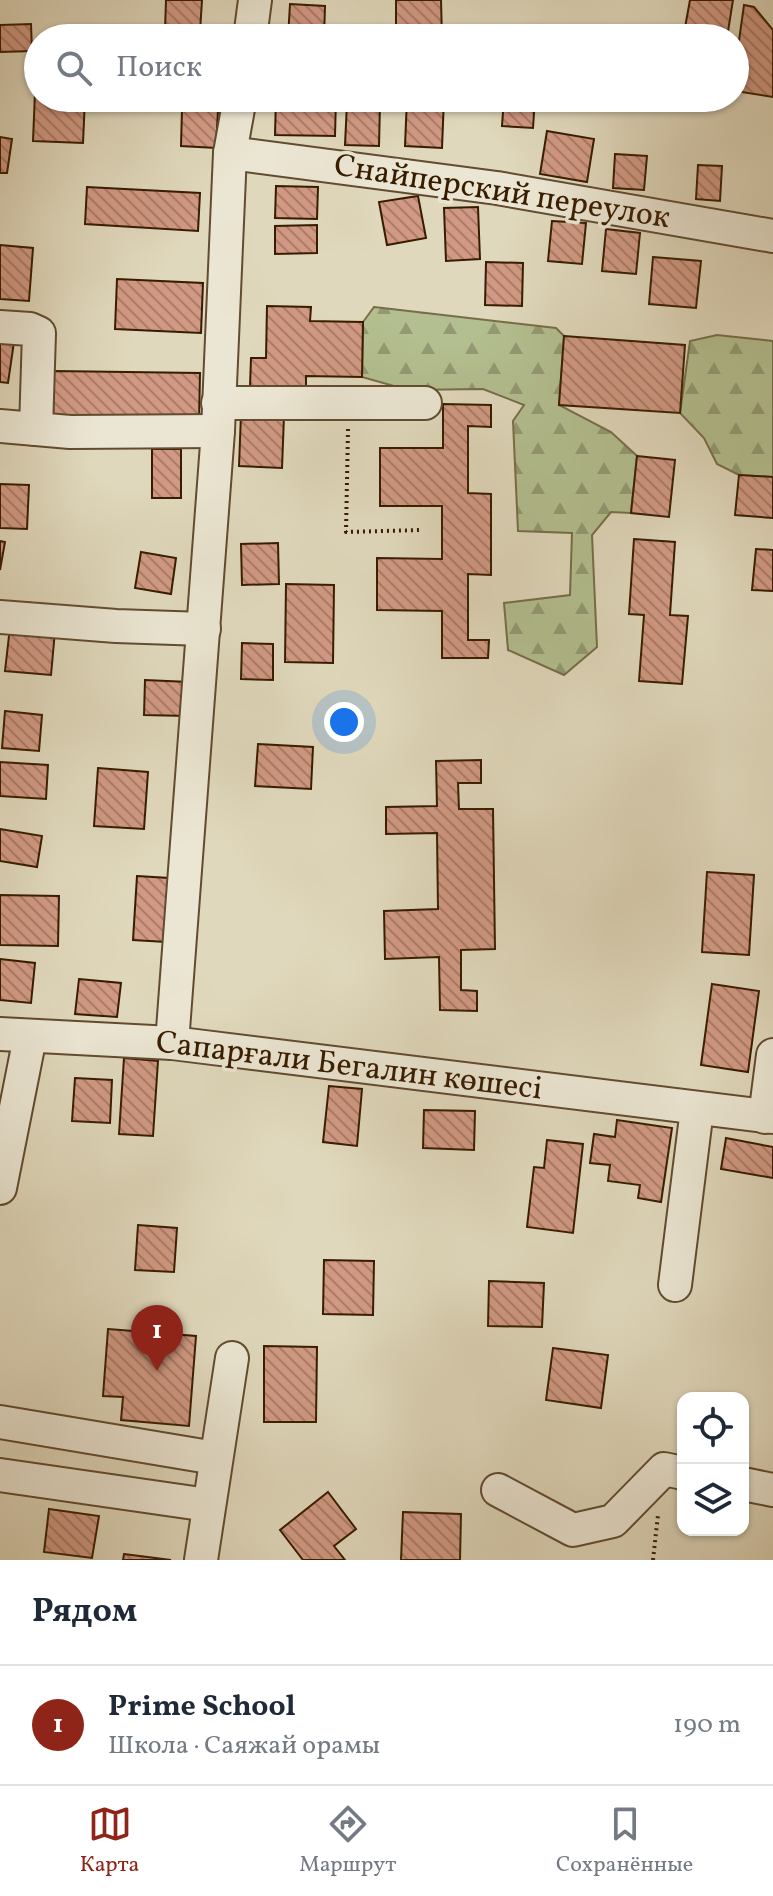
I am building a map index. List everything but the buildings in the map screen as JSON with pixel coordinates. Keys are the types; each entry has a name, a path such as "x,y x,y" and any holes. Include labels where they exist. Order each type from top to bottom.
{"street":[{"path":"252,24 255,0"},
{"path":"172,1043 218,417 230,153 237,112"},
{"name":"Снайперский переулок","path":"230,153 497,188 773,236"},
{"path":"0,327 30,329 39,333 36,429"},
{"path":"0,426 70,432 349,402 425,403"},
{"path":"1,625 204,629"},
{"path":"0,1188 15,1035"},
{"name":"Сапарғали Бегалин көшесі","path":"15,1035 172,1043 769,1117"},
{"path":"769,1117 773,1055"},
{"path":"675,1285 697,1109"},
{"path":"201,1560 232,1358"},
{"path":"0,1422 215,1458"},
{"path":"498,1490 573,1530 613,1521 673,1471"},
{"path":"0,1475 208,1505"},
{"path":"749,1485 773,1490"}],"path":[{"path":"349,402 346,532 421,530"}],"green space":[{"path":"374,307 556,328 564,336 559,405 611,432 637,456 631,513 611,512 592,535 597,647 564,675 508,650 504,603 570,595 572,533 518,531 513,421 524,405 483,389 408,390 362,377 363,322"},
{"path":"717,335 773,341 773,477 739,475 717,464 704,438 680,413 690,341"}],"place":[{"name":"Prime School","path":"157,1371"}]}
